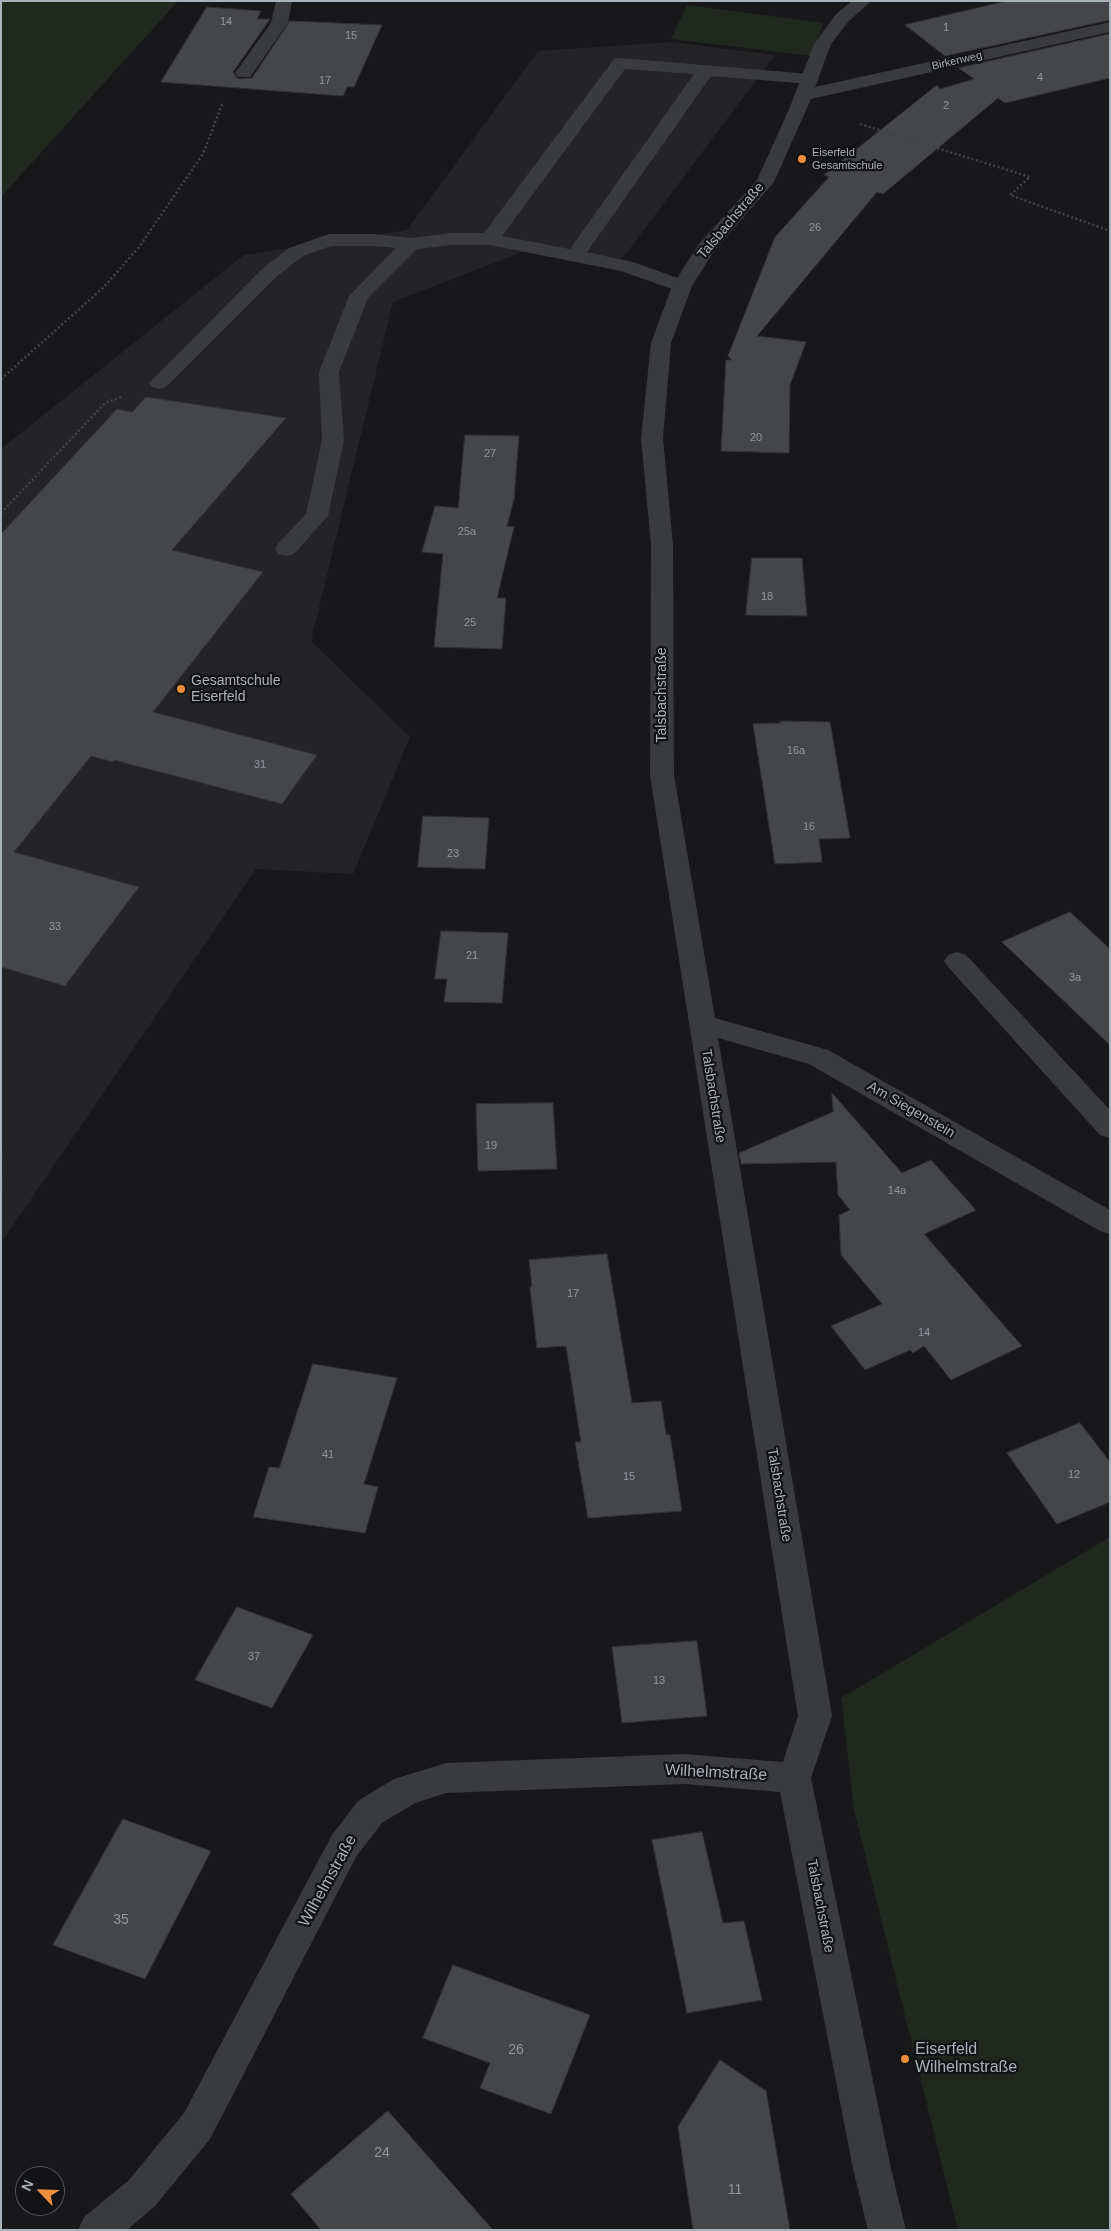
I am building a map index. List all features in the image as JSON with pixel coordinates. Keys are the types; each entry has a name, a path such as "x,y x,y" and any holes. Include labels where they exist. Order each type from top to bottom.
{"street":[{"path":"244,73 278,23 284,1"},
{"name":"Talsbachstraße","path":"863,1 838,12 765,182 706,248 682,286 661,343 652,438 662,545 662,775 815,1716 794,1778 872,2169 887,2230"},
{"name":"Birkenweg","path":"490,239 620,63 706,70 804,94 1110,27"},
{"path":"575,256 706,70"},
{"path":"159,383 269,273 296,252 329,240 373,240 411,244 452,239 490,239 626,266 682,286"},
{"path":"286,549 317,516 333,440 329,372 359,296 411,244"},
{"path":"956,961 1110,1128"},
{"name":"Am Siegenstein","path":"701,1024 818,1057 1110,1223"},
{"name":"Wilhelmstraße","path":"97,2230 142,2194 197,2126 344,1846 370,1812 406,1790 446,1778 684,1770 794,1778"}],"path":[{"path":"1,379 103,288 139,247 203,154 219,109 244,73"},
{"path":"804,94 1030,177 1010,195 1110,231"},
{"path":"1,513 105,403"},
{"path":"1,1150 1,1191"}],"shaded area":[{"path":"1,1 178,1 1,197"},
{"path":"687,5 823,23 812,56 671,39"},
{"name":"Gesamtschule Eiserfeld","path":"671,42 775,55 622,259 543,244 393,302 311,641 410,737 353,874 256,869 1,1243 1,449 244,255 407,230 538,51"},
{"path":"1110,1537 1110,2230 958,2230 854,1810 841,1698"}],"building":[{"path":"1007,1 1110,1 1110,20 945,56 905,25"},
{"path":"207,7 261,11 257,19 270,19 233,72 238,79 252,78 290,21 382,25 354,87 347,87 343,96 161,82"},
{"path":"1110,34 1110,78 1005,103 998,98 883,194 877,192 757,336 806,342 790,385 789,453 721,451 726,360 732,360 728,356 775,237 829,177 824,175 937,85 940,89 974,79 959,68"},
{"path":"146,397 286,418 172,550 263,572 153,712 317,755 282,804 114,760 113,762 91,756 14,852 139,887 65,986 1,967 1,534 117,409 132,412"},
{"path":"465,435 519,436 514,499 507,526 514,527 497,598 506,598 502,649 434,647 443,554 422,552 435,506 458,508"},
{"path":"752,558 802,558 807,616 746,615"},
{"path":"780,721 830,722 850,838 819,839 822,862 775,864 753,724 781,723"},
{"path":"423,816 489,818 485,869 418,867"},
{"path":"1070,912 1110,949 1110,1045 1002,942"},
{"path":"441,931 508,933 502,1003 444,1002 447,979 435,979"},
{"path":"832,1093 902,1173 931,1160 976,1210 924,1234 1022,1346 951,1380 924,1346 913,1353 910,1350 865,1370 831,1326 882,1304 841,1255 839,1215 850,1210 838,1195 836,1162 741,1164 739,1153 833,1112"},
{"path":"553,1103 557,1169 478,1171 476,1104"},
{"path":"607,1254 632,1403 661,1401 666,1434 670,1435 682,1511 588,1518 575,1442 581,1442 566,1346 537,1348 529,1260"},
{"path":"313,1364 397,1378 364,1484 378,1487 365,1533 253,1517 269,1467 279,1468"},
{"path":"1080,1423 1110,1462 1110,1502 1057,1524 1007,1453"},
{"path":"237,1607 313,1635 272,1708 195,1680"},
{"path":"697,1641 707,1716 622,1723 612,1647"},
{"path":"123,1819 211,1851 145,1979 53,1945"},
{"path":"702,1832 723,1923 744,1921 762,2000 687,2013 652,1840"},
{"path":"453,1965 590,2015 551,2114 480,2088 490,2063 423,2038"},
{"path":"720,2060 766,2091 790,2230 693,2230 678,2127"},
{"path":"388,2111 493,2230 321,2230 291,2194"}],"place":[{"name":"Eiserfeld Gesamtschule","path":"802,159"},
{"name":"Gesamtschule Eiserfeld","path":"181,689"},
{"name":"Eiserfeld Wilhelmstraße","path":"905,2059"}]}
